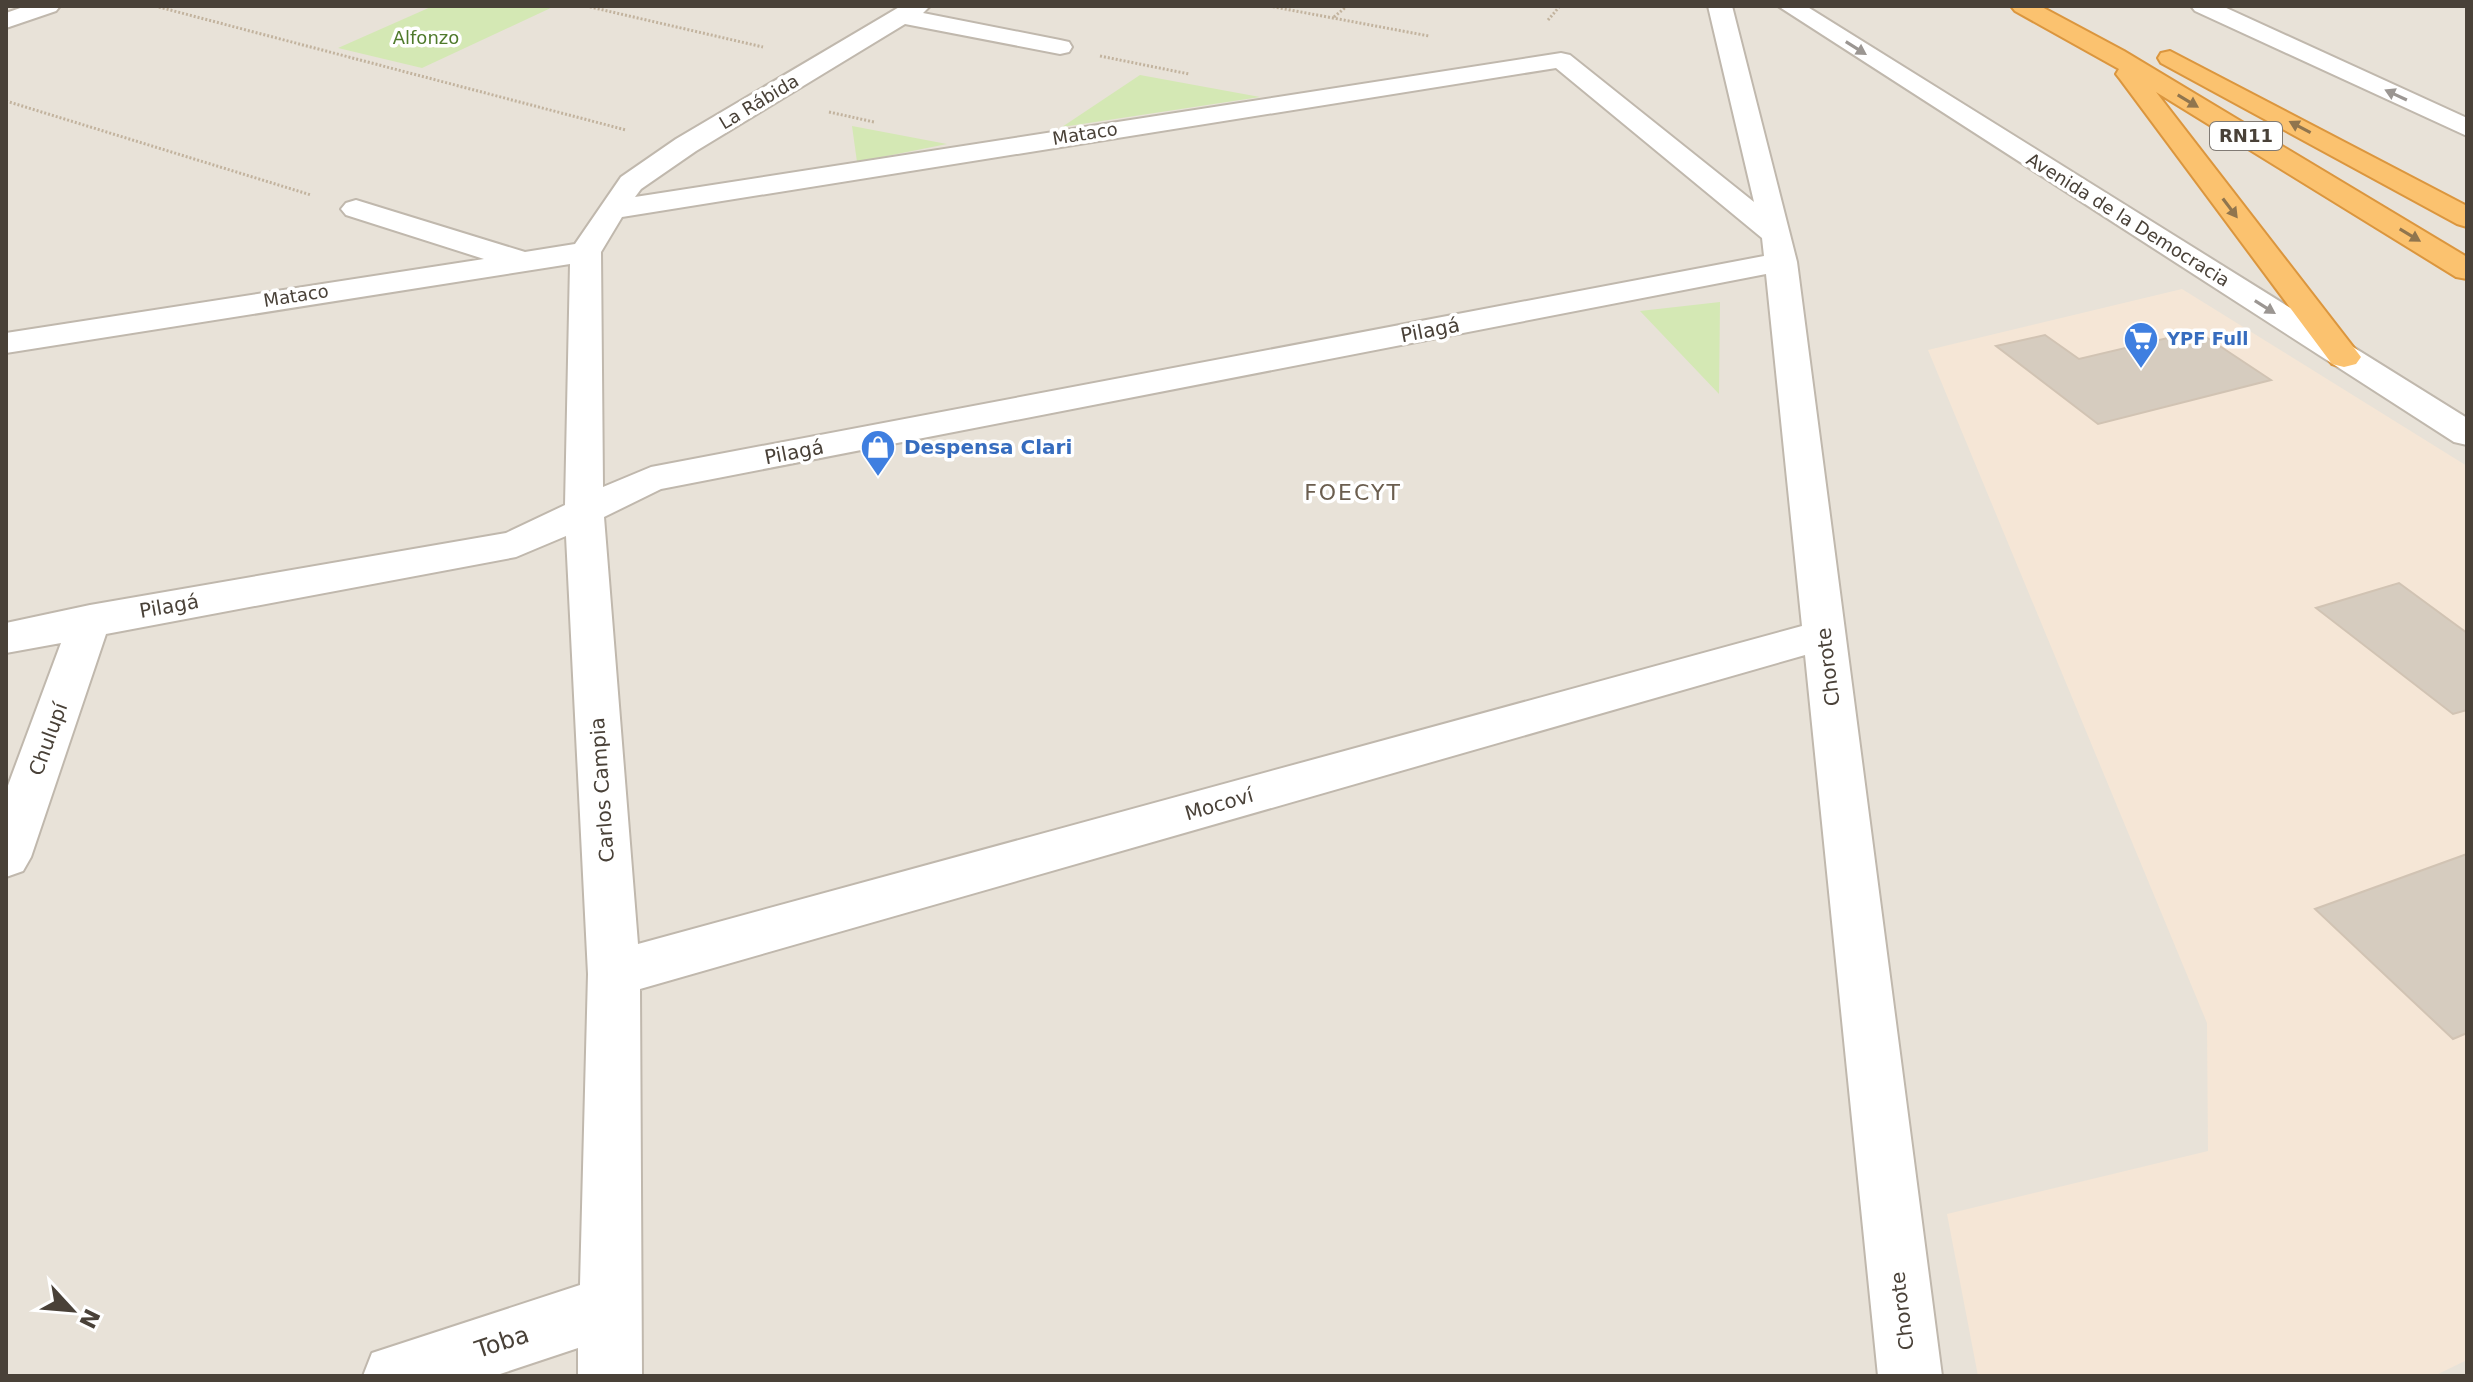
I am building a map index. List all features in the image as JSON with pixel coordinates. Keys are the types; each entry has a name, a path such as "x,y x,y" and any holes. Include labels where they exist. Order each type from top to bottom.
{"highway":[{"name":"RN11","path":"2023,6 2115,56 2467,270"},
{"name":"RN11","path":"2072,6 2467,218"},
{"path":"2115,56 2344,357"},
{"path":"2330,143 2467,188"}],"street":[{"path":"6,21 48,6"},
{"name":"Chorote","path":"1720,6 1779,248 1910,1376"},
{"name":"Avenida de la Democracia","path":"1790,6 2467,434"},
{"path":"2203,6 2465,126"},
{"path":"909,11 1060,47"},
{"name":"La Rábida","path":"611,210 631,183 686,145 909,11"},
{"name":"Mataco","path":"611,210 1561,60 1779,248"},
{"path":"356,209 524,260"},
{"path":"586,252 611,210"},
{"name":"Pilagá","path":"6,638 90,620 516,544 651,479 1779,248"},
{"name":"Mataco","path":"6,343 586,252"},
{"name":"Carlos Campia","path":"586,252 584,512 614,974 610,1376"},
{"name":"Chulupí","path":"6,857 90,620"},
{"name":"Mocoví","path":"614,974 1824,635"},
{"name":"Toba","path":"395,1376 609,1307"}],"path":[{"path":"155,6 686,145"},
{"path":"586,6 826,61"},
{"path":"1269,6 1442,38"},
{"path":"1333,18 1347,6"},
{"path":"6,101 356,209"}],"shaded area":[{"path":"6,6 2467,6 2467,1376 6,1376"},
{"path":"2182,289 2467,466 2467,1360 2434,1376 1978,1376 1947,1214 2208,1151 2207,1023 1928,350"}],"green space":[{"name":"Alfonzo","path":"433,6 555,6 422,68 338,48"},
{"path":"1140,75 1260,97 1062,127"},
{"path":"852,126 947,144 857,162"},
{"path":"1720,302 1719,394 1640,311"}],"building":[{"name":"YPF Full","path":"2197,331 2271,380 2098,424 1996,346 2045,335 2079,359"},
{"path":"2399,583 2467,633 2467,710 2453,714 2316,608"},
{"path":"2467,854 2467,1033 2453,1039 2315,909"}],"place":[{"name":"YPF Full","path":"2141,370"},
{"name":"Despensa Clari","path":"878,478"}],"district":[{"name":"FOECYT","path":"1353,492"}]}
